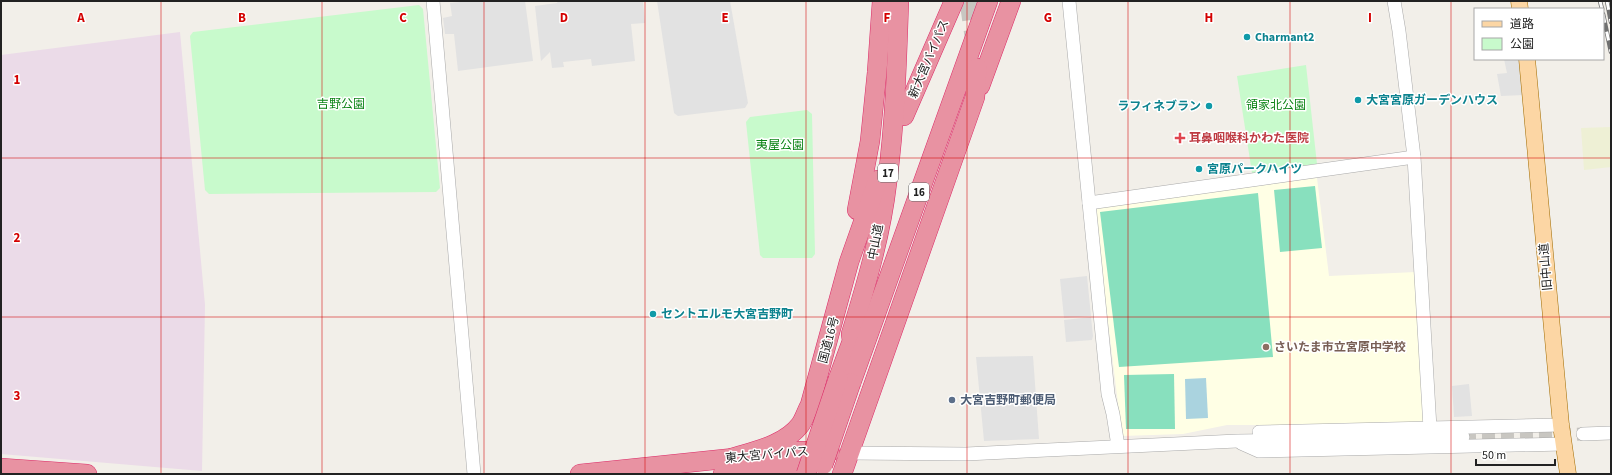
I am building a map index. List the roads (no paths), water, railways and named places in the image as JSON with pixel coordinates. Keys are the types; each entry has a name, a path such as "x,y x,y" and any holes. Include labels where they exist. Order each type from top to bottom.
{"highway":[{"path":"849,262 870,141 882,1"},
{"name":"中山道","path":"799,466 844,381 852,341 851,334 872,265 887,184 896,75 899,1"},
{"name":"新大宮バイパス","path":"904,116 954,1"},
{"name":"16","path":"852,341 856,336 876,271 978,1"},
{"name":"16","path":"844,381 988,1"},
{"name":"16","path":"849,453 975,97 1012,1"},
{"path":"975,97 977,68"},
{"name":"国道16号","path":"727,466 779,442 792,434 800,425 810,405 849,262 878,180"},
{"name":"17","path":"820,474 844,381"},
{"path":"810,405 819,430 840,449 849,453 842,474"},
{"name":"東大宮バイパス","path":"580,474 727,466 799,466 849,453"},
{"path":"1,468 87,474"}],"main road":[{"name":"旧中山道","path":"1527,60 1561,425 1568,474"}],"street":[{"path":"433,1 474,474"},
{"path":"1068,1 1108,394 1118,446"},
{"path":"1394,1 1414,157 1430,428"},
{"path":"1089,203 1414,157"},
{"path":"1237,441 1259,432 1561,425"},
{"path":"1501,426 1504,436 1501,446"},
{"path":"1583,434 1611,433"},
{"path":"849,453 966,454 1237,441 1463,437"},
{"path":"1237,441 1259,451 1563,444"}],"water":[{"path":"1206,378 1208,418 1186,419 1185,379"}],"tunnel":[{"path":"969,1 975,43"},
{"path":"1463,437 1583,434"}],"railway":[{"path":"1600,1 1602,8"},
{"path":"1607,1 1611,22"},
{"path":"1604,19 1611,52"}],"place":[{"name":"Charmant2","path":"1247,37"},
{"name":"大宮宮原ガーデンハウス","path":"1358,100"},
{"name":"ラフィネブラン","path":"1209,106"},
{"name":"耳鼻咽喉科かわた医院","path":"1180,138"},
{"name":"宮原パークハイツ","path":"1199,169"},
{"name":"セントエルモ大宮吉野町","path":"653,314"},
{"name":"さいたま市立宮原中学校","path":"1266,347"},
{"name":"大宮吉野町郵便局","path":"952,400"}],"park label":[{"name":"吉野公園","path":"341,104"},
{"name":"領家北公園","path":"1276,105"},
{"name":"夷屋公園","path":"780,145"}]}
